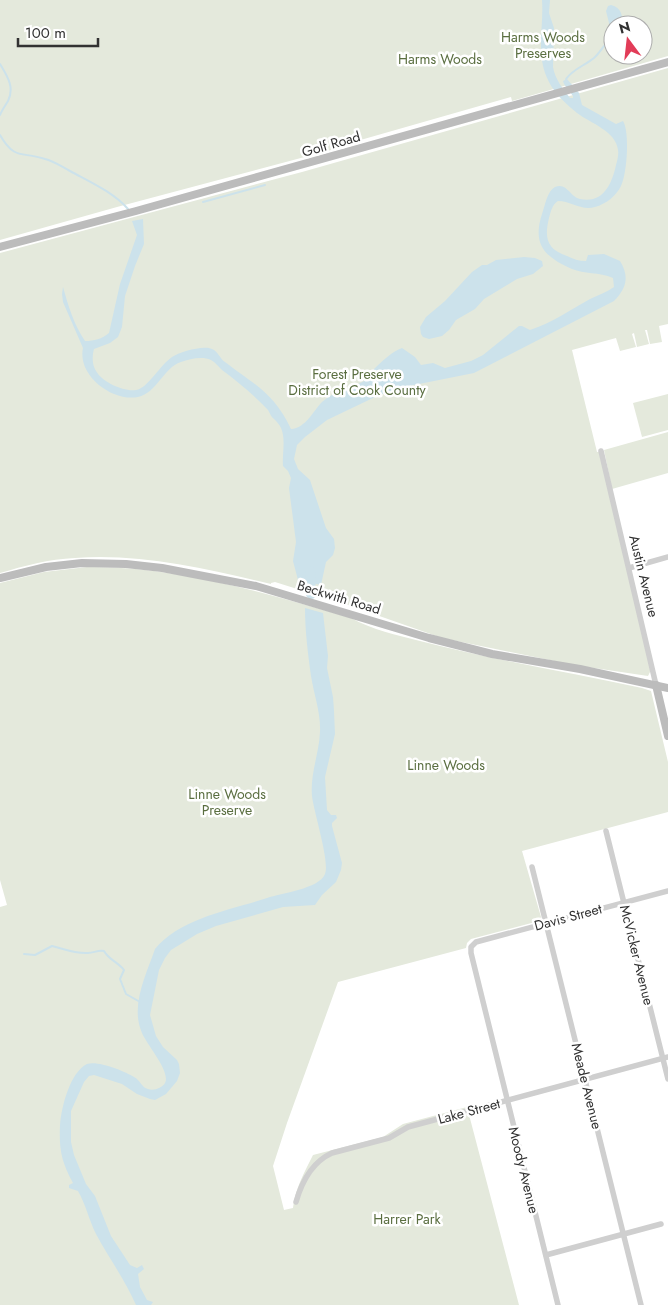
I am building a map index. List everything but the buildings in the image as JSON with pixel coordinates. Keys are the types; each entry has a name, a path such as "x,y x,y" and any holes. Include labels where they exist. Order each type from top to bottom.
{"street":[{"name":"Golf Road","path":"0,247 136,211 668,62"},
{"name":"Austin Avenue","path":"601,451 656,685 667,724 668,736"},
{"path":"629,568 668,557"},
{"name":"Beckwith Road","path":"0,578 38,568 65,564 102,562 162,568 256,586 329,606 429,638 492,654 668,688"},
{"name":"McVicker Avenue","path":"606,831 666,1058 668,1079"},
{"name":"Meade Avenue","path":"532,867 641,1305"},
{"name":"Davis Street","path":"471,947 476,942 668,891"},
{"name":"Moody Avenue","path":"471,947 558,1305"},
{"name":"Lake Street","path":"296,1202 310,1171 324,1157 332,1153 389,1138 408,1127 666,1058"},
{"path":"546,1255 661,1224"}],"green space":[{"path":"0,0 668,0 668,56 653,60 653,15 603,15 603,65 637,65 512,101 511,97 342,147 0,240"},
{"name":"Forest Preserve District of Cook County","path":"668,68 668,324 659,326 662,342 650,344 647,330 645,330 649,344 637,347 634,333 632,334 636,347 620,351 616,338 572,350 597,452 599,452 651,670 648,676 574,665 442,638 275,582 271,584 223,573 149,560 100,557 75,558 46,561 0,573 0,253 302,172"},
{"path":"668,394 668,430 642,437 633,403"},
{"path":"668,432 668,473 612,489 604,450"},
{"name":"Linne Woods Preserve","path":"87,567 154,571 220,583 286,599 351,618 376,629 402,637 651,691 668,762 668,812 522,851 541,917 539,921 471,939 467,943 466,948 338,982 273,1166 284,1210 293,1208 298,1188 313,1155 383,1137 403,1124 467,1107 519,1305 0,1305 0,907 7,905 0,880 0,583 44,572"}],"water":[{"path":"542,0 550,0 549,13 554,28 553,67 560,84 570,98 573,98 563,81 567,79 579,93 582,105 616,124 623,121 627,143 625,172 621,186 616,193 603,204 590,208 558,201 550,213 547,237 555,250 574,259 586,261 588,255 604,254 620,261 626,278 624,287 614,301 474,373 399,388 375,397 327,420 305,437 297,445 294,459 298,469 310,480 326,528 334,539 335,548 333,555 326,562 321,585 298,580 293,561 296,542 289,488 291,478 283,466 284,442 282,432 268,410 214,362 204,358 196,358 175,365 145,395 128,397 108,391 91,377 85,368 83,348 63,302 63,287 69,308 85,341 104,337 109,333 120,284 137,235 132,221 143,219 144,244 125,296 122,327 118,337 110,343 94,349 93,360 96,371 103,379 114,385 136,390 150,381 172,357 192,350 212,349 216,351 223,361 271,398 291,429 301,426 327,398 368,379 377,366 398,349 402,348 415,357 421,365 433,363 445,368 471,361 483,355 519,326 530,330 538,327 611,289 614,287 613,278 572,269 555,260 543,249 540,242 539,225 552,189 563,186 577,198 588,200 595,198 605,191 609,185 618,154 613,138 602,128 582,117 569,106 549,82 542,62 541,52"},
{"path":"608,6 615,6 622,15 607,15"},
{"path":"524,257 542,261 543,266 533,274 517,279 484,299 475,309 456,320 442,336 429,339 423,337 420,327 426,317 445,301 472,272 482,265 487,265 496,260"},
{"path":"305,608 323,613 328,656 327,668 333,697 335,734 325,777 327,810 331,815 336,815 337,818 332,823 332,826 342,863 336,882 322,895 315,905 283,907 216,926 197,934 171,950 159,970 150,1015 156,1036 163,1047 179,1064 180,1073 177,1081 166,1094 155,1100 137,1094 122,1084 94,1075 89,1076 84,1082 71,1111 71,1142 74,1155 86,1184 95,1196 111,1236 130,1265 137,1268 142,1265 144,1269 138,1274 140,1287 147,1300 153,1302 151,1305 136,1305 96,1234 78,1191 69,1188 69,1185 73,1183 63,1161 60,1141 62,1109 71,1082 81,1068 87,1064 92,1063 118,1069 136,1078 148,1089 158,1089 165,1083 165,1072 142,1033 139,1023 138,1001 155,949 166,938 192,922 207,916 308,887 321,879 325,874 324,849 312,796 312,780 320,725 312,683"}],"waterway":[{"path":"566,79 575,70 594,58 603,47"},
{"path":"0,64 9,82 11,91 0,115"},
{"path":"0,135 10,149 15,152 55,163 108,192 128,209"},
{"path":"203,202 265,185"},
{"path":"310,571 311,594"},
{"path":"24,954 35,955 52,946 79,953 104,951 108,957 124,970 120,979 126,994 140,1002"}],"park label":[{"name":"Harms Woods Preserves","path":"543,46"},
{"name":"Harms Woods","path":"440,59"},
{"name":"Linne Woods","path":"446,765"},
{"name":"Harrer Park","path":"407,1219"}]}
